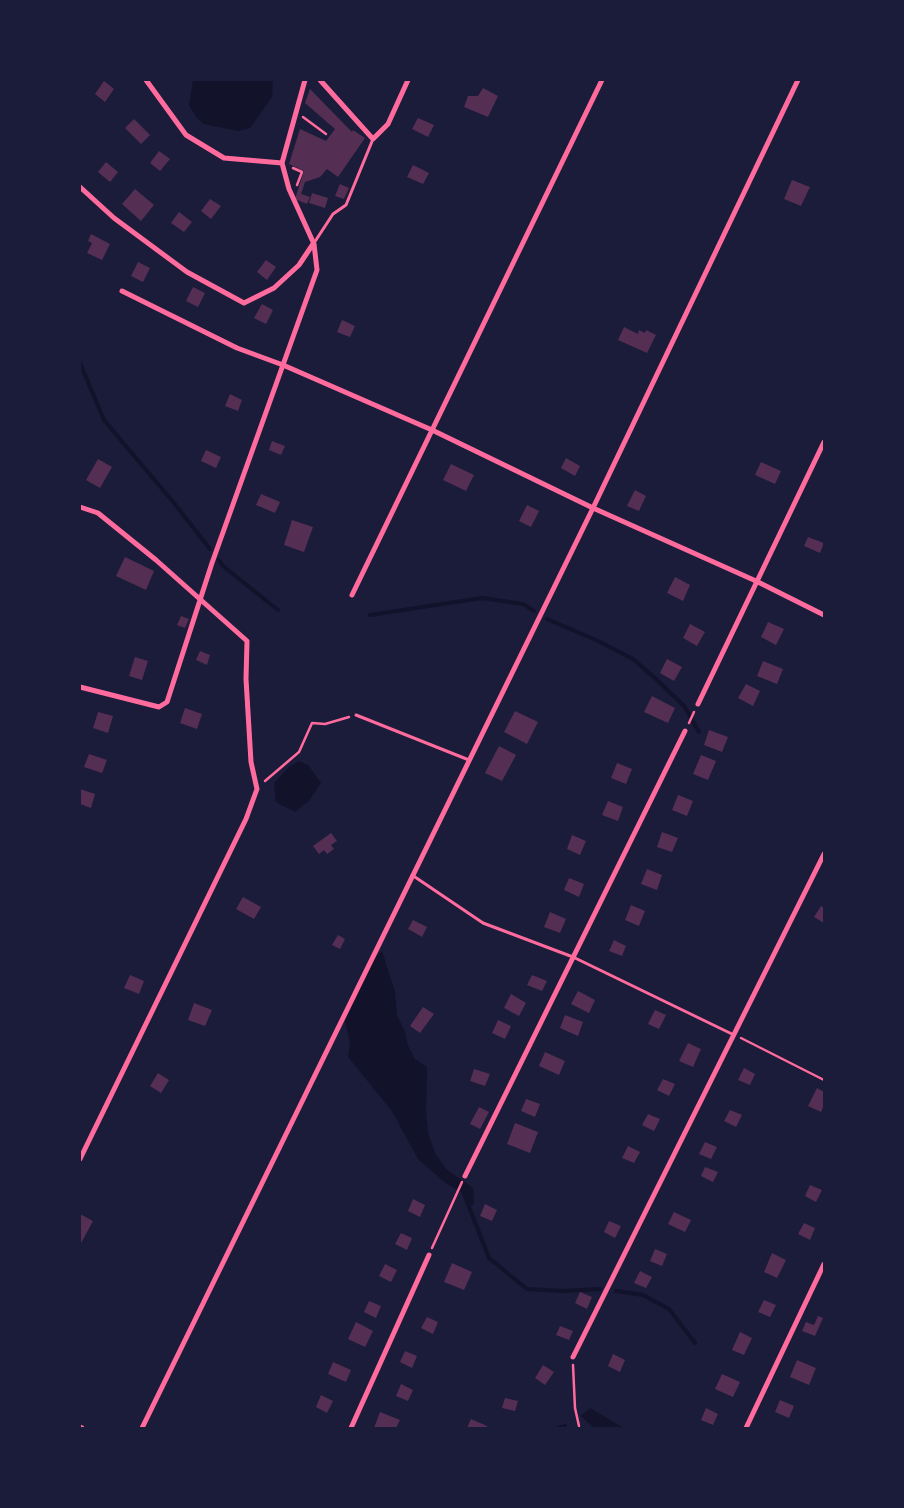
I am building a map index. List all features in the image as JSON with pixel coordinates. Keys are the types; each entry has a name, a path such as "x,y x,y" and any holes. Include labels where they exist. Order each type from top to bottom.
{"street":[{"path":"146,80 186,135 224,158 282,163"},
{"path":"80,687 159,707 167,702 215,552 317,270 314,244 289,189 282,163 304,80"},
{"path":"320,80 373,139 388,124 408,80"},
{"path":"352,595 602,80"},
{"path":"142,1428 593,508 798,80"},
{"path":"80,187 114,218 187,272 244,303 274,288 299,265 314,244"},
{"path":"122,291 236,348 283,365 432,430 593,508 824,615"},
{"path":"698,704 824,442"},
{"path":"80,507 98,513 201,599 247,641 246,679 251,753 257,789 246,819 80,1159"},
{"path":"464,1176 685,731"},
{"path":"573,1358 824,854"},
{"path":"351,1428 429,1255"},
{"path":"746,1428 824,1264"}],"lane":[{"path":"314,244 332,214 346,205 373,139"},
{"path":"356,715 469,760"},
{"path":"412,874 483,923 573,957 734,1035"}],"path":[{"path":"295,113 326,134"},
{"path":"685,731 698,704"},
{"path":"257,789 299,752 312,723 325,724 356,715"},
{"path":"734,1035 824,1080"},
{"path":"429,1255 464,1176"},
{"path":"573,1358 575,1408 579,1426"}],"shaded area":[{"path":"193,80 273,80 272,97 250,128 238,131 204,124 196,117 189,105"},
{"path":"299,761 308,765 321,783 309,801 295,812 276,802 274,783 289,767"},
{"path":"382,951 395,992 397,1015 405,1032 408,1046 415,1059 427,1067 426,1112 428,1133 435,1153 446,1169 473,1188 474,1204 469,1206 464,1194 444,1182 418,1159 392,1111 348,1057 350,1042 344,1017 373,959"},
{"path":"590,1408 623,1428 594,1428 581,1416"}],"building":[{"path":"104,81 114,89 105,102 95,94"},
{"path":"483,88 498,96 488,117 464,107 468,96 478,96"},
{"path":"310,89 352,132 353,130 365,138 338,177 327,169 320,177 305,182 301,194 310,197 307,204 295,199 304,171 289,164 300,129 326,141 335,129 305,103"},
{"path":"418,118 434,125 428,137 412,129"},
{"path":"134,119 150,135 141,144 125,128"},
{"path":"159,151 170,159 160,171 150,163"},
{"path":"106,162 118,172 110,182 98,172"},
{"path":"413,165 429,173 423,184 407,177"},
{"path":"792,180 810,187 801,206 784,199"},
{"path":"340,184 349,188 344,199 335,196"},
{"path":"135,189 154,205 141,221 122,204"},
{"path":"312,193 328,198 325,208 309,203"},
{"path":"210,199 221,206 211,219 201,211"},
{"path":"179,212 192,222 184,232 171,223"},
{"path":"91,234 110,244 102,260 87,253 92,243 88,241"},
{"path":"266,260 276,267 267,280 257,272"},
{"path":"138,262 150,268 143,282 131,276"},
{"path":"193,287 205,293 198,307 186,301"},
{"path":"262,304 273,310 266,324 254,318"},
{"path":"342,320 355,326 350,337 337,332"},
{"path":"624,327 638,334 639,330 645,333 646,330 656,335 647,353 618,340"},
{"path":"230,394 242,400 238,411 225,406"},
{"path":"272,441 285,446 281,455 269,450"},
{"path":"206,450 221,457 216,468 201,461"},
{"path":"566,458 580,466 575,476 561,468"},
{"path":"98,459 112,467 100,488 86,480"},
{"path":"761,462 781,471 775,484 755,475"},
{"path":"451,464 474,475 466,491 443,480"},
{"path":"635,490 646,496 639,511 627,506"},
{"path":"261,494 280,502 275,513 256,505"},
{"path":"527,505 539,511 531,527 519,521"},
{"path":"292,520 313,527 304,552 284,545"},
{"path":"808,537 824,543 820,553 804,546"},
{"path":"125,557 154,571 146,590 116,576"},
{"path":"675,577 690,585 683,601 667,593"},
{"path":"181,616 189,619 185,628 177,625"},
{"path":"768,622 784,629 776,645 761,637"},
{"path":"690,624 705,632 697,646 683,638"},
{"path":"200,651 210,655 207,665 196,660"},
{"path":"135,657 148,661 142,680 129,676"},
{"path":"667,659 682,667 674,681 660,673"},
{"path":"763,661 783,669 777,684 757,676"},
{"path":"746,684 760,691 753,706 738,698"},
{"path":"652,696 675,708 668,723 644,712"},
{"path":"185,708 202,714 197,729 180,723"},
{"path":"515,711 538,722 527,744 504,732"},
{"path":"98,712 113,716 108,733 93,728"},
{"path":"709,730 728,737 722,752 704,745"},
{"path":"499,746 516,755 502,781 485,773"},
{"path":"89,754 107,760 102,773 84,767"},
{"path":"701,755 716,761 708,780 693,774"},
{"path":"617,763 632,769 626,784 611,778"},
{"path":"80,789 95,794 91,808 80,804"},
{"path":"678,795 693,801 687,816 672,810"},
{"path":"608,801 623,807 618,821 602,815"},
{"path":"662,832 678,838 672,852 657,847"},
{"path":"331,833 337,841 331,845 334,849 327,854 324,850 319,854 313,846"},
{"path":"572,835 586,841 580,855 567,849"},
{"path":"647,869 662,875 657,890 641,884"},
{"path":"569,878 584,884 579,897 564,890"},
{"path":"243,897 261,907 254,919 236,909"},
{"path":"631,905 645,911 639,926 625,920"},
{"path":"821,906 824,908 824,923 814,917"},
{"path":"550,912 566,919 560,933 544,927"},
{"path":"413,920 427,927 422,937 408,929"},
{"path":"338,935 345,939 340,949 332,945"},
{"path":"614,940 626,946 622,956 609,951"},
{"path":"130,975 144,981 139,994 124,988"},
{"path":"532,975 547,981 542,991 527,985"},
{"path":"578,991 595,1000 589,1013 571,1004"},
{"path":"511,994 526,1003 519,1016 504,1008"},
{"path":"194,1003 212,1010 205,1026 188,1020"},
{"path":"423,1007 434,1014 420,1033 410,1026"},
{"path":"655,1010 666,1015 659,1029 648,1024"},
{"path":"565,1015 583,1022 578,1036 560,1028"},
{"path":"498,1020 511,1026 505,1039 492,1033"},
{"path":"688,1043 701,1049 693,1067 679,1061"},
{"path":"545,1052 565,1061 559,1075 539,1066"},
{"path":"744,1068 755,1074 750,1085 738,1080"},
{"path":"474,1069 490,1074 485,1086 470,1081"},
{"path":"158,1073 169,1080 161,1093 150,1086"},
{"path":"663,1079 675,1084 669,1096 657,1090"},
{"path":"817,1088 824,1092 824,1105 821,1112 808,1106"},
{"path":"526,1099 540,1104 535,1117 521,1111"},
{"path":"479,1107 489,1112 480,1129 470,1124"},
{"path":"730,1110 742,1115 736,1127 724,1121"},
{"path":"648,1114 660,1119 654,1131 642,1125"},
{"path":"515,1123 538,1132 530,1153 507,1144"},
{"path":"705,1142 717,1147 711,1159 699,1154"},
{"path":"628,1146 640,1152 634,1163 622,1158"},
{"path":"705,1167 718,1172 713,1182 701,1176"},
{"path":"810,1185 822,1190 816,1202 805,1196"},
{"path":"413,1199 425,1205 420,1217 408,1211"},
{"path":"485,1204 497,1210 492,1221 480,1216"},
{"path":"674,1212 691,1220 685,1232 668,1224"},
{"path":"80,1214 93,1221 81,1243 80,1242"},
{"path":"609,1221 621,1226 615,1238 604,1232"},
{"path":"804,1223 815,1228 810,1240 798,1234"},
{"path":"401,1233 412,1238 407,1250 395,1244"},
{"path":"655,1249 667,1254 662,1266 650,1261"},
{"path":"772,1253 786,1260 777,1278 764,1272"},
{"path":"452,1263 472,1272 464,1290 444,1282"},
{"path":"385,1264 397,1270 391,1282 379,1276"},
{"path":"640,1271 652,1277 646,1288 634,1283"},
{"path":"580,1292 592,1297 587,1309 575,1303"},
{"path":"764,1300 776,1305 770,1317 758,1312"},
{"path":"369,1301 381,1306 376,1318 364,1312"},
{"path":"818,1316 823,1318 815,1336 802,1331 806,1322 814,1325"},
{"path":"427,1317 438,1322 433,1334 421,1328"},
{"path":"356,1322 373,1331 365,1347 348,1339"},
{"path":"560,1326 573,1331 569,1340 556,1335"},
{"path":"740,1332 752,1338 744,1355 732,1350"},
{"path":"405,1351 417,1356 412,1368 400,1362"},
{"path":"613,1354 625,1360 620,1372 608,1366"},
{"path":"797,1360 816,1368 809,1385 790,1377"},
{"path":"333,1362 351,1370 346,1382 328,1374"},
{"path":"543,1365 554,1372 545,1385 535,1378"},
{"path":"722,1374 740,1382 733,1397 715,1389"},
{"path":"401,1384 413,1390 408,1401 396,1396"},
{"path":"321,1395 333,1401 327,1413 316,1407"},
{"path":"505,1398 518,1401 515,1411 502,1408"},
{"path":"780,1400 794,1406 789,1418 775,1412"},
{"path":"706,1408 718,1414 713,1425 701,1420"},
{"path":"380,1412 400,1420 396,1428 374,1428"},
{"path":"471,1419 487,1426 487,1428 467,1428"}],"waterway":[{"path":"80,363 104,420 210,549"},
{"path":"219,560 223,566 278,610"},
{"path":"370,615 482,598 523,604 534,611"},
{"path":"547,619 596,640 633,659 684,706 699,732"},
{"path":"464,1194 489,1258 527,1289 563,1291 600,1289"},
{"path":"616,1291 643,1295 669,1309 695,1343"},
{"path":"558,1428 565,1426"}]}
